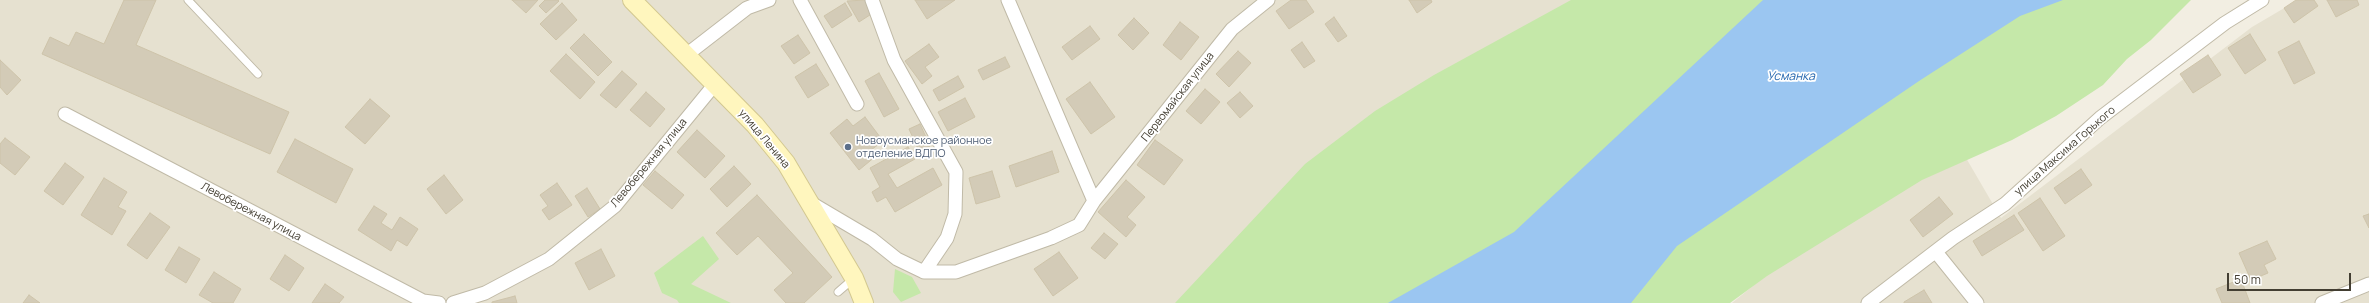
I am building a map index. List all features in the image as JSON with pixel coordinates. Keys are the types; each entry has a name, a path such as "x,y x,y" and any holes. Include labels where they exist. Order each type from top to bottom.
{"main road":[{"name":"улица Ленина","path":"632,0 685,56 755,125 786,163 854,278 864,303"}],"street":[{"path":"685,56 747,8 769,0"},
{"path":"800,0 857,104"},
{"path":"810,203 872,239 897,259 924,272 947,238 955,214 956,172 894,60 872,0"},
{"path":"1008,0 1094,201"},
{"name":"Первомайская улица","path":"924,272 956,272 1051,238 1079,225 1094,201 1232,29 1268,0"},
{"name":"улица Максима Горького","path":"1868,303 1936,252 2006,204 2106,114 2225,23 2262,0"},
{"name":"Левобережная улица","path":"453,303 484,293 549,259 615,206 715,84"},
{"name":"Левобережная улица","path":"64,114 423,302 439,303"},
{"path":"1936,252 1977,303"},
{"path":"2322,303 2369,284"}],"lane":[{"path":"188,0 258,74"},
{"path":"838,292 854,278"}],"shaded area":[{"path":"0,0 1622,0 1202,303 0,303"},
{"path":"2298,0 2369,0 2369,303 1732,303 1948,127 2001,218 2252,27"}],"green space":[{"path":"1571,0 2191,0 2151,40 2127,59 2103,85 2056,116 2012,140 1922,180 1767,276 1730,303 1175,303 1305,164 1375,111 1434,75"},
{"path":"703,236 719,259 691,284 731,303 679,303 677,300 662,293 654,273"},
{"path":"895,269 912,277 921,293 901,302 893,292"}],"water":[{"name":"Усманка","path":"1763,0 2063,0 2020,16 1919,81 1677,246 1631,303 1388,303 1514,232"}],"building":[{"path":"124,0 156,0 136,45 289,112 270,154 42,54 50,37 69,46 76,32 104,44"},
{"path":"512,0 538,0 526,13"},
{"path":"545,0 559,1 546,13 539,6"},
{"path":"866,0 873,13 859,22 847,1"},
{"path":"915,0 955,0 927,19"},
{"path":"1291,0 1306,0 1314,12 1289,29 1276,11"},
{"path":"1409,0 1431,0 1432,2 1417,13"},
{"path":"2296,0 2314,0 2318,6 2294,23 2284,8"},
{"path":"2327,0 2357,0 2359,5 2336,17"},
{"path":"562,3 577,20 556,40 540,24"},
{"path":"845,3 852,15 832,28 824,16"},
{"path":"1334,17 1347,36 1338,42 1325,24"},
{"path":"1134,18 1149,33 1133,50 1118,35"},
{"path":"1180,22 1199,37 1181,60 1163,45"},
{"path":"1090,26 1100,39 1072,60 1062,47"},
{"path":"584,34 612,62 598,76 570,48"},
{"path":"2250,34 2266,60 2245,74 2228,48"},
{"path":"798,35 810,53 794,64 781,46"},
{"path":"2299,41 2315,73 2294,84 2278,52"},
{"path":"1302,42 1315,61 1304,68 1291,50"},
{"path":"929,44 939,57 925,67 932,76 922,84 905,61"},
{"path":"1238,51 1251,63 1229,87 1216,74"},
{"path":"566,54 595,82 580,99 550,71"},
{"path":"2208,55 2221,75 2193,93 2180,74"},
{"path":"1005,57 1010,67 983,80 978,70"},
{"path":"0,60 21,80 7,95 0,87"},
{"path":"816,64 829,85 808,98 795,77"},
{"path":"622,71 637,84 616,108 600,95"},
{"path":"879,73 899,109 884,117 865,81"},
{"path":"958,76 964,87 939,101 933,90"},
{"path":"1090,82 1115,117 1091,134 1066,99"},
{"path":"1205,89 1220,102 1201,124 1186,111"},
{"path":"646,92 665,109 650,127 630,110"},
{"path":"1240,92 1253,106 1240,118 1227,103"},
{"path":"965,98 975,117 948,131 938,112"},
{"path":"370,99 390,116 365,144 345,127"},
{"name":"Новоусманское районное отделение ВДПО","path":"865,117 883,141 871,150 876,156 859,170 830,133 847,119 853,126"},
{"path":"920,124 930,146 919,151 909,129"},
{"path":"697,130 725,156 705,178 677,152"},
{"path":"5,138 30,157 15,175 0,163 0,144"},
{"path":"295,139 353,169 336,203 277,172"},
{"path":"1155,140 1183,160 1164,185 1137,165"},
{"path":"908,147 915,159 888,174 897,188 933,168 942,185 895,212 886,197 877,202 872,192 880,187 870,168"},
{"path":"1052,151 1059,172 1016,187 1009,166"},
{"path":"65,163 84,177 63,205 44,191"},
{"path":"734,166 751,184 727,207 710,189"},
{"path":"2081,169 2092,185 2065,204 2054,188"},
{"path":"655,171 684,195 672,209 643,185"},
{"path":"992,171 1000,197 976,204 969,178"},
{"path":"444,175 463,200 446,214 427,189"},
{"path":"104,178 127,192 118,207 126,211 112,235 81,215"},
{"path":"1126,180 1145,197 1127,217 1136,225 1126,237 1098,212"},
{"path":"557,183 572,205 549,220 542,210 548,206 540,195"},
{"path":"587,188 600,209 588,217 575,196"},
{"path":"757,195 832,277 804,303 786,303 774,290 793,273 758,236 737,255 716,233"},
{"path":"1939,197 1953,214 1923,237 1910,220"},
{"path":"2040,198 2065,236 2043,251 2018,213"},
{"path":"374,206 387,214 381,223 392,230 400,217 418,229 407,246 397,240 391,251 358,230"},
{"path":"150,213 170,227 147,259 127,245"},
{"path":"2369,214 2369,228 2363,216"},
{"path":"2014,215 2024,230 1982,256 1973,241"},
{"path":"1104,233 1118,244 1105,259 1091,248"},
{"path":"2267,241 2276,259 2264,265 2268,273 2251,280 2239,253"},
{"path":"179,247 200,259 186,283 165,270"},
{"path":"601,249 615,276 589,290 575,263"},
{"path":"1059,252 1078,278 1053,296 1034,269"},
{"path":"285,255 304,268 289,291 270,279"},
{"path":"214,272 241,289 233,303 213,303 199,295"},
{"path":"2241,279 2250,303 2222,303 2216,289"},
{"path":"325,284 344,297 339,303 312,303"},
{"path":"1924,290 1932,303 1904,303 1904,302"},
{"path":"29,295 40,303 23,303"},
{"path":"515,296 517,303 492,303 492,302"}],"place":[{"name":"Новоусманское районное отделение ВДПО","path":"848,147"}]}
